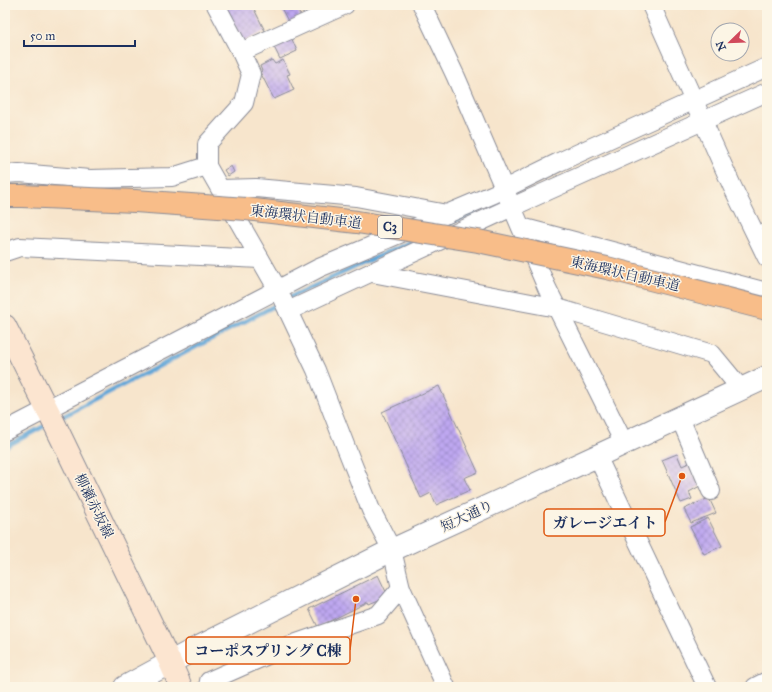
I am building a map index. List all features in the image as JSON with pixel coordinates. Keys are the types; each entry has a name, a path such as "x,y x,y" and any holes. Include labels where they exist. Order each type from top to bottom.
{"highway":[{"name":"東海環状自動車道","path":"5,196 135,201 246,210 357,222 478,241 607,268 767,309"}],"main road":[{"name":"柳瀬赤坂線","path":"5,326 51,417 181,687"}],"street":[{"path":"216,5 251,74 244,103 207,144 207,166 283,301 316,370 371,510 392,550 401,588 446,687"},
{"path":"241,52 345,5"},
{"path":"422,5 456,77 547,288 624,443"},
{"path":"651,5 732,186 767,258"},
{"path":"5,431 51,417 283,301 372,273 512,207 698,110 767,67"},
{"path":"283,301 319,268 504,189 558,162 698,110 767,92"},
{"path":"5,174 19,173 90,179 172,177 207,166"},
{"path":"221,189 256,188 356,197 447,214"},
{"path":"521,227 767,292"},
{"path":"5,252 20,247 260,260"},
{"path":"372,273 557,308 712,354 741,389"},
{"name":"短大通り","path":"125,687 170,662 392,550 767,377"},
{"path":"680,418 712,491"},
{"path":"597,456 707,687"},
{"path":"208,687 209,682 288,646 378,614 401,588"},
{"path":"755,687 767,681"}],"building":[{"path":"222,5 252,5 265,31 243,42"},
{"path":"295,5 301,17 289,23 280,6"},
{"path":"291,37 297,51 280,59 273,45"},
{"path":"272,60 275,64 283,60 290,74 287,75 294,90 274,99 260,72 262,71 260,66"},
{"path":"231,166 234,172 228,176 224,170"},
{"path":"439,386 478,472 464,478 470,490 436,505 431,493 421,498 382,412"},
{"path":"677,454 682,466 689,463 700,486 689,492 692,499 681,503 662,460"},
{"path":"709,498 716,513 691,523 684,509"},
{"path":"708,518 722,546 704,554 690,527"},
{"path":"378,575 388,596 369,604 368,602 318,627 309,609"}],"waterway":[{"path":"442,227 477,211"},
{"path":"286,299 416,239"},
{"path":"58,419 280,303"},
{"path":"5,447 48,424"}],"place":[{"name":"ガレージエイト","path":"682,476"},
{"name":"コーポスプリング C棟","path":"356,599"}]}
